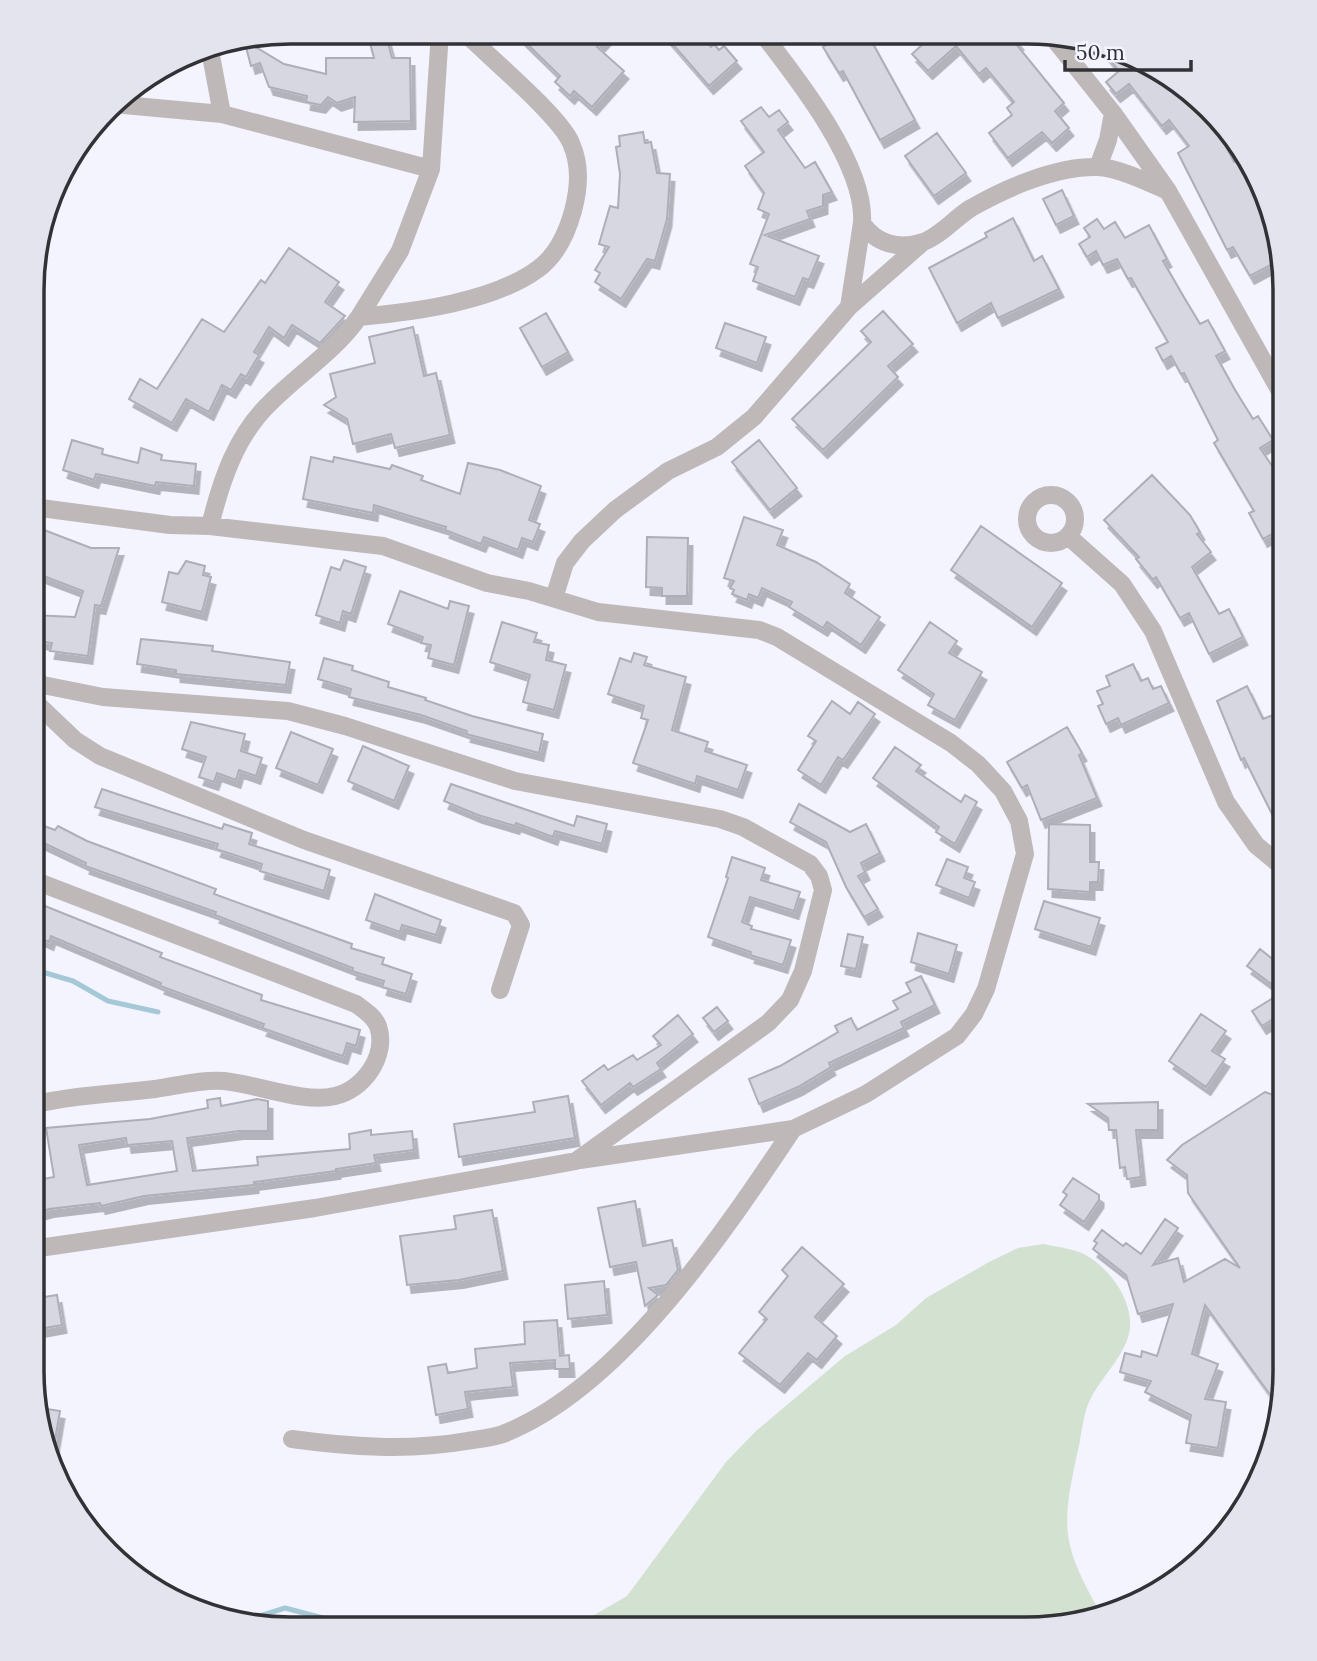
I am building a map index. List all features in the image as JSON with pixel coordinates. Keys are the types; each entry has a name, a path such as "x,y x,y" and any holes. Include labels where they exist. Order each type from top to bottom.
{"street":[{"path":"211,526 220,485 240,441 268,405 346,334 400,251 431,170 439,44"},
{"path":"359,317 408,313 494,291 539,268 565,237 580,175 571,142 550,114 477,44"},
{"path":"769,44 846,157 860,197 862,223 849,307"},
{"path":"1060,46 1113,113 1168,191 1273,379"},
{"path":"211,57 222,114"},
{"path":"128,105 222,114 431,170"},
{"path":"1098,167 1108,140 1113,113"},
{"path":"554,598 565,563 582,541 615,510 668,471 717,447 754,417 849,307 924,242 971,209 1034,178 1098,167 1129,175 1168,191"},
{"path":"862,223 879,242 889,245 924,242"},
{"path":"44,508 170,525 211,526 383,546 487,583 554,598 598,612 759,630 778,637 951,744 978,764 1003,791 1019,821 1025,855 986,989 974,1014 957,1036 866,1094 793,1129 576,1161 315,1208 44,1247"},
{"path":"1068,536 1122,584 1147,622 1196,726 1226,802 1256,845 1273,859"},
{"path":"44,685 103,697 288,711 345,726 515,781 720,819 743,827 810,864 819,876 823,890 803,971 790,1000 768,1023 726,1055 576,1161"},
{"path":"44,711 100,756 303,840 514,913 521,925 500,990"},
{"path":"44,884 356,1004 378,1025 380,1038 378,1056 362,1083 333,1097 221,1081 44,1103"},
{"path":"292,1439 351,1446 433,1447 502,1435 534,1419 594,1378 672,1296 793,1129"}],"green space":[{"path":"1043,1244 1089,1257 1113,1279 1128,1307 1128,1338 1086,1410 1072,1476 1067,1517 1071,1551 1097,1607 1043,1617 591,1617 627,1596 726,1462 756,1431 845,1356 896,1325 926,1298 1018,1248"}],"building":[{"path":"370,44 388,44 392,58 410,58 411,121 354,122 355,97 337,103 328,97 321,105 306,102 307,96 269,87 260,63 251,66 246,47 255,46 284,64 326,74 326,58 374,58"},
{"path":"527,44 600,44 597,47 624,71 592,107 574,91 570,96 555,82 560,76"},
{"path":"673,44 709,44 711,47 714,44 719,50 724,46 737,61 709,86"},
{"path":"828,44 873,44 915,120 880,140 843,71 839,73 823,47"},
{"path":"923,44 1016,44 1064,103 1055,111 1069,128 1052,143 1042,132 1008,158 989,133 1012,115 1007,108 1014,102 986,68 979,74 956,46 928,71 912,54"},
{"path":"1108,58 1164,85 1201,116 1222,140 1255,196 1269,242 1272,264 1250,276 1233,247 1227,250 1178,153 1189,146 1169,120 1162,126 1129,84 1116,94 1106,82 1119,71"},
{"path":"761,107 769,117 779,110 788,122 778,130 805,168 815,162 832,192 823,195 823,206 807,211 810,219 765,235 819,256 809,280 803,278 795,297 753,281 758,267 750,264 769,214 758,209 764,193 745,166 764,152 741,121"},
{"path":"643,132 645,143 651,142 657,173 670,174 667,219 655,261 647,259 621,299 595,282 600,273 595,270 609,247 599,244 610,206 618,208 620,174 616,147 620,146 619,136"},
{"path":"937,133 966,173 934,196 905,156"},
{"path":"1062,190 1074,216 1056,225 1043,199"},
{"path":"1013,218 1034,261 1042,256 1059,289 998,318 991,303 957,323 929,268 987,237 985,233"},
{"path":"1097,219 1104,229 1115,222 1125,238 1149,225 1167,259 1163,261 1200,324 1208,320 1225,351 1216,356 1253,419 1258,416 1273,440 1260,448 1273,467 1273,534 1263,539 1249,513 1254,511 1214,443 1218,440 1184,373 1181,374 1171,356 1163,361 1156,348 1168,342 1131,278 1128,279 1117,259 1103,265 1096,251 1087,257 1079,244 1090,237 1084,228"},
{"path":"289,248 339,282 325,302 345,316 320,343 292,325 284,338 269,327 254,352 259,355 246,377 241,374 231,390 222,385 209,412 186,399 172,423 129,399 140,379 157,389 202,319 224,332 261,280 265,283"},
{"path":"883,311 913,344 888,366 898,377 823,450 792,419 871,342 861,331"},
{"path":"546,313 568,352 542,367 520,328"},
{"path":"725,323 766,337 757,363 716,348"},
{"path":"413,327 424,376 436,373 450,435 395,448 391,434 353,444 347,419 324,405 336,397 330,374 375,363 369,337"},
{"path":"72,440 103,449 102,454 138,463 141,448 162,455 161,460 196,464 194,486 156,482 155,486 96,474 94,480 63,470"},
{"path":"759,440 797,488 770,510 732,462"},
{"path":"311,457 333,462 334,457 390,469 392,465 423,476 421,480 460,494 468,463 500,470 541,486 529,520 540,524 533,542 522,538 518,550 484,537 481,544 445,530 446,527 374,505 373,513 303,499"},
{"path":"1152,475 1190,515 1200,532 1197,534 1211,552 1192,567 1219,614 1229,609 1243,637 1209,654 1189,613 1180,618 1156,577 1153,580 1136,559 1139,557 1104,520"},
{"path":"744,517 783,530 777,545 816,562 850,584 845,593 880,617 861,645 827,622 823,628 789,607 792,602 762,588 758,598 749,594 747,600 732,594 734,590 730,588 734,581 724,578"},
{"path":"981,526 1062,583 1032,627 951,570"},
{"path":"44,530 91,548 119,548 101,606 95,605 88,656 50,651 52,643 44,642 44,616 75,617 83,591 44,576"},
{"path":"647,537 688,538 687,596 662,596 662,588 646,587"},
{"path":"344,560 366,567 351,614 343,611 340,623 316,615 331,567 340,570"},
{"path":"186,561 205,566 203,575 211,577 202,612 162,602 169,572 178,574"},
{"path":"400,591 448,609 450,601 469,606 454,665 428,658 431,645 421,643 423,637 388,624"},
{"path":"502,622 537,633 534,642 549,645 546,660 566,665 554,710 523,702 530,675 490,662"},
{"path":"930,622 957,641 949,653 982,672 955,720 928,705 934,694 898,670"},
{"path":"141,639 213,646 212,651 290,662 286,685 176,674 176,670 137,664"},
{"path":"634,653 647,657 644,665 686,677 672,730 708,742 705,751 747,765 738,790 697,776 695,784 633,763 648,720 641,718 644,706 608,694 620,658 631,662"},
{"path":"324,658 353,666 352,670 389,682 388,687 426,698 425,700 472,716 543,734 539,753 466,734 467,731 421,715 349,697 351,689 318,679"},
{"path":"1133,664 1141,681 1148,678 1153,689 1161,686 1169,703 1121,725 1118,718 1106,724 1098,706 1103,704 1097,691 1110,686 1106,676"},
{"path":"1247,686 1263,719 1273,715 1273,816 1244,758 1241,760 1217,701"},
{"path":"832,701 850,714 858,702 875,714 843,760 838,757 821,785 798,770 816,741 808,736"},
{"path":"191,722 245,734 241,751 262,758 256,776 239,770 236,780 217,773 214,782 199,777 206,757 182,749"},
{"path":"1067,727 1082,753 1079,755 1097,798 1041,820 1027,785 1022,788 1007,762"},
{"path":"291,732 333,749 318,785 276,768"},
{"path":"363,746 409,766 394,801 348,781"},
{"path":"895,747 921,765 916,771 961,802 965,795 977,802 955,844 936,832 939,827 873,778"},
{"path":"451,784 574,826 577,816 607,824 602,844 555,831 553,837 516,823 515,826 478,815 444,801"},
{"path":"102,789 222,829 224,824 252,833 249,844 330,870 324,891 260,871 262,864 216,849 218,844 95,807"},
{"path":"799,804 850,832 866,824 880,853 861,863 865,872 858,876 878,909 864,917 846,887 826,842 790,822"},
{"path":"1049,824 1090,825 1090,862 1099,862 1098,882 1090,882 1090,892 1048,889"},
{"path":"44,826 55,830 58,826 87,841 216,889 214,894 352,944 351,948 384,958 382,964 412,974 406,994 382,987 384,981 352,971 353,968 215,915 216,912 85,866 86,863 44,843"},
{"path":"732,857 765,868 761,880 800,892 794,911 750,897 742,922 752,926 751,929 791,940 783,965 750,955 751,952 708,937 728,878 726,877"},
{"path":"947,859 968,867 964,878 975,882 969,898 936,885"},
{"path":"375,894 441,920 436,935 402,925 400,932 366,920"},
{"path":"1044,901 1100,918 1091,947 1035,929"},
{"path":"44,906 162,953 160,957 262,995 261,1000 360,1030 356,1046 347,1043 343,1056 330,1052 262,1028 264,1024 160,986 161,983 51,936 49,942 44,940"},
{"path":"918,933 957,945 949,974 911,962"},
{"path":"848,934 863,937 856,969 841,966"},
{"path":"1260,949 1273,959 1273,985 1247,966"},
{"path":"921,976 935,1005 901,1022 904,1028 829,1063 831,1067 798,1087 759,1104 749,1079 780,1066 838,1032 835,1026 851,1018 857,1030 898,1009 893,1001 911,992 906,983"},
{"path":"1273,998 1273,1019 1262,1026 1252,1011"},
{"path":"717,1007 728,1021 714,1032 703,1018"},
{"path":"1201,1014 1226,1031 1212,1051 1225,1059 1206,1087 1169,1061"},
{"path":"678,1015 693,1034 657,1063 661,1069 633,1087 630,1083 601,1105 582,1081 604,1065 608,1070 633,1055 637,1060 661,1045 653,1036"},
{"path":"1265,1092 1273,1095 1272,1397 1205,1305 1192,1354 1218,1364 1205,1399 1226,1402 1218,1448 1186,1443 1191,1415 1145,1392 1151,1381 1120,1372 1125,1353 1141,1357 1142,1351 1157,1356 1173,1304 1138,1314 1126,1275 1093,1249 1097,1243 1094,1241 1102,1230 1123,1246 1126,1243 1141,1254 1165,1219 1178,1228 1153,1265 1178,1258 1184,1282 1225,1259 1240,1268 1188,1193 1187,1175 1167,1160 1182,1145"},
{"path":"568,1096 575,1138 459,1157 454,1124 535,1112 533,1102"},
{"path":"220,1098 221,1106 257,1099 268,1101 268,1131 239,1131 187,1138 193,1171 258,1165 257,1157 350,1149 349,1134 371,1130 371,1135 412,1131 414,1150 374,1155 376,1163 254,1182 254,1185 144,1196 101,1206 100,1203 44,1210 44,1179 54,1177 46,1128 150,1119 208,1108 207,1100","holes":["126,1138 127,1145 172,1141 177,1171 87,1185 79,1145"]},
{"path":"1158,1102 1158,1130 1136,1130 1141,1177 1127,1179 1125,1167 1120,1168 1116,1130 1109,1130 1108,1118 1088,1104"},
{"path":"1073,1178 1099,1195 1099,1200 1084,1222 1060,1205 1067,1195 1063,1192"},
{"path":"635,1201 643,1246 672,1240 678,1270 666,1285 649,1288 658,1295 645,1306 636,1262 610,1267 598,1208"},
{"path":"492,1210 503,1271 459,1280 407,1285 400,1236 456,1229 454,1216"},
{"path":"802,1247 844,1284 815,1317 837,1336 817,1360 808,1353 780,1385 739,1353 767,1319 759,1312 788,1276 782,1270"},
{"path":"604,1281 607,1315 568,1319 565,1285"},
{"path":"57,1295 62,1325 44,1328 44,1297"},
{"path":"557,1320 560,1356 569,1355 570,1369 555,1369 555,1360 510,1363 513,1387 465,1392 468,1409 436,1415 428,1367 446,1364 448,1373 477,1368 475,1349 525,1344 524,1322"},
{"path":"47,1409 60,1411 55,1443"}],"waterway":[{"path":"44,973 73,981 108,1001 158,1012"},
{"path":"261,1615 285,1608 319,1617"}]}
